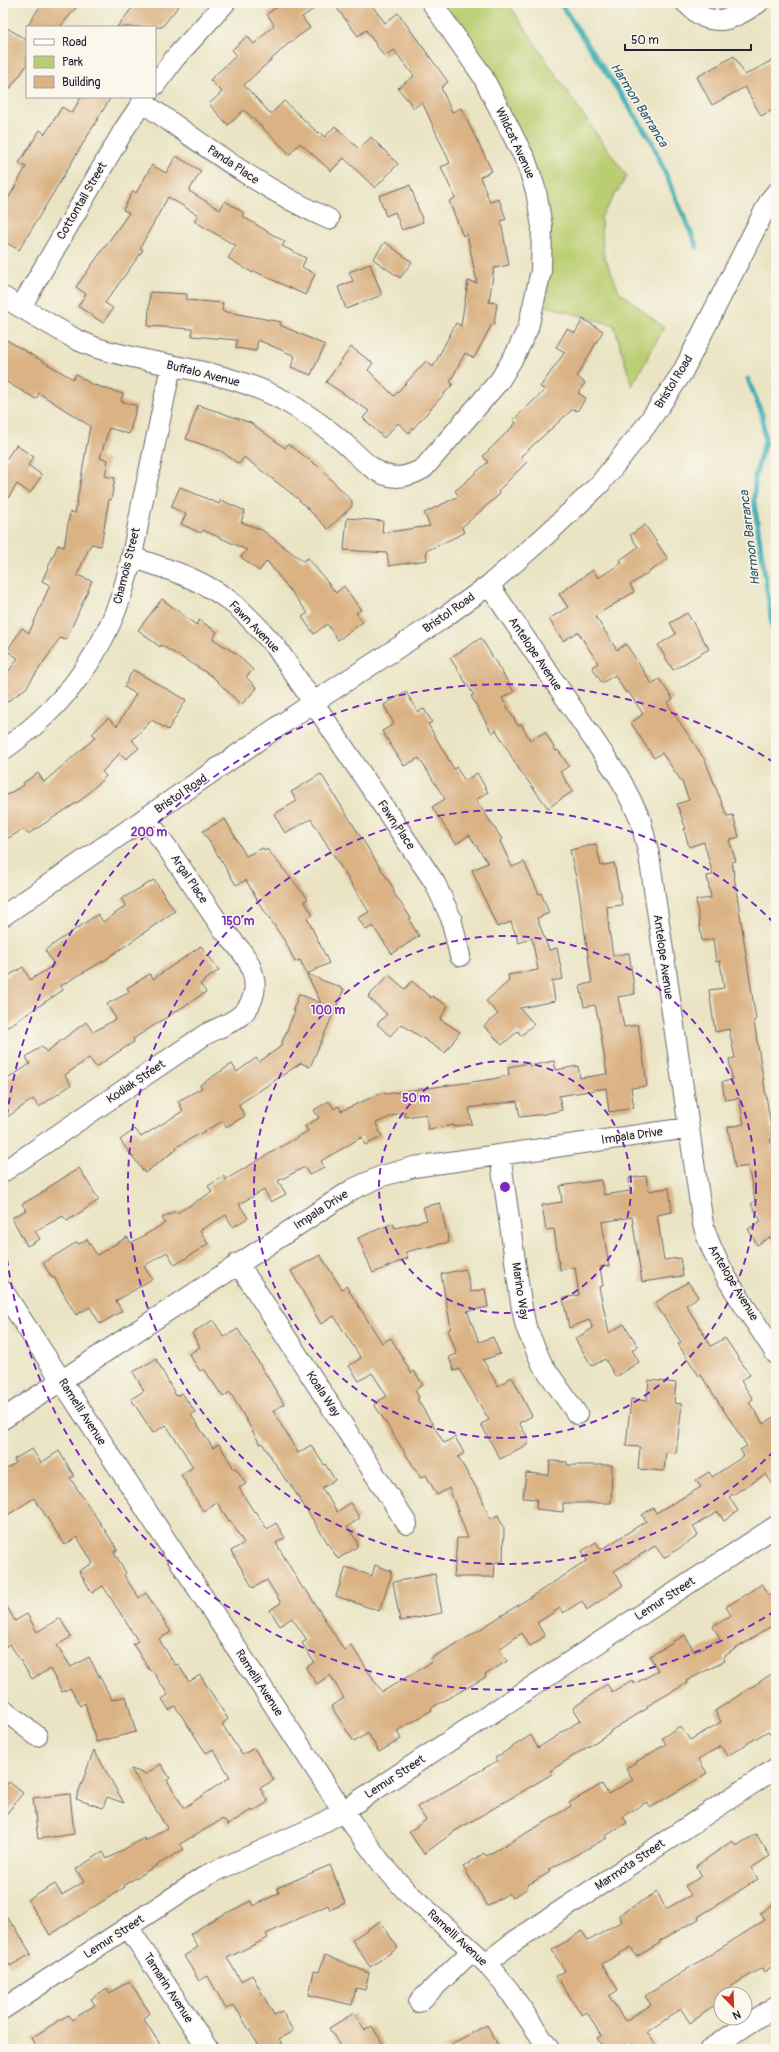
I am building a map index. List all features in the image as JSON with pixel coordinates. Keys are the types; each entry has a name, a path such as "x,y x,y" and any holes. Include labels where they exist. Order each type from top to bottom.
{"street":[{"path":"156,84 175,58 225,3"},
{"name":"Wildcat Avenue","path":"390,477 408,475 424,468 500,380 516,353 528,328 541,270 542,226 536,191 526,161 482,75 432,3"},
{"path":"686,3 705,18 719,21 742,14 758,3"},
{"name":"Panda Place","path":"144,100 258,182 299,206 329,219"},
{"name":"Cottontail Street","path":"21,307 125,128 144,100"},
{"name":"Bristol Road","path":"3,916 314,702 439,621 489,585 545,536 599,485 645,427 682,373 770,200 776,193"},
{"name":"Buffalo Avenue","path":"3,296 77,340 97,348 230,379 281,399 327,429 371,468 390,477"},
{"name":"Chamois Street","path":"3,750 29,731 49,712 87,665 105,635 119,603 131,557 171,366"},
{"name":"Fawn Avenue","path":"131,557 188,576 236,606 276,647 314,702"},
{"name":"Antelope Avenue","path":"489,585 619,777 640,818 649,855 703,1224 710,1249 776,1354"},
{"name":"Fawn Place","path":"314,702 435,882 451,918 460,956"},
{"name":"Argal Place","path":"146,817 221,927 244,955 253,972 254,982"},
{"name":"Kodiak Street","path":"3,1172 206,1034 239,1017 246,1011 250,1003 254,992 254,982"},
{"name":"Impala Drive","path":"3,1419 238,1263 353,1189 382,1176 414,1167 688,1128"},
{"name":"Marino Way","path":"500,1155 521,1303 526,1327 542,1364 577,1414"},
{"name":"Koala Way","path":"238,1263 407,1524"},
{"name":"Ramelli Avenue","path":"3,1291 343,1811 382,1864 407,1892 479,1957 508,1989 549,2049"},
{"name":"Lemur Street","path":"3,2009 207,1875 317,1826 343,1811 776,1526"},
{"path":"3,1709 37,1736"},
{"name":"Marmota Street","path":"419,2002 479,1957 512,1943 776,1768"},
{"name":"Tamarin Avenue","path":"128,1927 208,2049"},
{"path":"710,2049 776,2006"}],"green space":[{"path":"432,3 508,3 581,112 627,176 601,217 603,253 619,291 664,328 632,386 614,325 535,303 536,191"}],"building":[{"path":"42,3 80,3 61,26 28,26"},
{"path":"136,3 181,3 162,27 118,26"},
{"path":"283,3 322,3 302,17 310,28 289,43 244,85 271,114 284,101 318,133 319,132 325,137 335,126 359,149 371,137 398,164 375,188 344,158 331,171 300,143 290,154 244,110 228,125 209,104 222,92 210,80 237,55 232,50 247,36 254,44 274,25 267,14"},
{"path":"333,3 370,3 385,23 398,13 448,82 441,88 452,112 461,108 492,171 480,177 490,202 499,199 506,219 501,221 509,265 494,268 489,302 497,303 494,325 492,324 474,358 465,353 450,382 453,384 409,433 398,423 384,438 363,418 369,411 326,382 351,347 373,363 368,370 394,396 426,361 433,367 456,323 461,326 468,281 477,283 467,234 463,236 449,201 455,198 441,167 450,163 422,102 414,108 398,88 414,76 394,50 384,56 366,30 358,36"},
{"path":"7,28 26,39 26,66 3,98 3,35"},
{"path":"734,56 745,75 776,58 776,108 761,116 745,87 712,105 697,77"},
{"path":"80,98 110,98 19,250 3,241 3,208 26,167 19,163 40,130 45,134 62,107 72,113"},
{"path":"176,156 201,171 189,191 220,210 225,201 244,213 242,216 285,242 282,246 306,258 302,267 315,274 305,295 254,271 253,273 228,258 236,246 194,221 198,215 168,197 140,248 143,250 105,303 113,308 103,323 78,306 86,294 76,287 129,213 123,210 133,191 136,193 152,165 166,173"},
{"path":"410,185 423,222 402,230 395,212 386,216 379,196"},
{"path":"385,242 412,262 400,278 373,259"},
{"path":"370,264 382,295 346,309 338,287 353,281 349,272"},
{"path":"150,292 187,294 187,300 223,303 222,311 281,322 280,325 325,345 311,375 291,367 295,356 258,340 256,351 236,348 237,340 192,336 192,329 148,326"},
{"path":"583,319 603,331 577,376 585,383 578,393 586,398 577,411 573,409 521,456 527,462 498,491 500,494 462,527 464,533 426,551 427,560 389,566 387,553 344,550 347,518 383,521 382,533 430,526 424,513 459,496 455,491 488,462 483,456 516,423 513,420 545,390 540,387 565,352 556,347 567,329 575,333"},
{"path":"3,338 73,379 76,374 91,384 123,394 121,401 137,406 129,434 109,428 100,458 108,460 105,476 115,478 111,500 109,499 101,546 91,544 77,575 92,581 66,640 60,638 26,688 3,705 3,676 9,671 18,658 7,651 22,628 29,633 50,585 42,581 58,545 64,547 70,512 75,513 90,426 39,393 36,399 3,380"},
{"path":"198,405 251,423 285,448 288,444 319,467 352,501 352,506 328,529 296,497 244,457 239,464 221,451 186,439"},
{"path":"16,445 34,457 28,465 42,475 30,493 17,484 3,506 3,464"},
{"path":"180,487 219,504 221,500 245,511 241,522 262,530 303,561 308,558 336,593 344,586 361,610 356,613 363,622 338,640 327,624 314,634 302,617 308,613 267,561 259,571 241,557 247,550 203,530 201,533 181,524 186,514 171,507"},
{"path":"645,525 668,559 630,585 634,592 595,616 617,650 626,644 652,684 659,679 673,699 667,703 705,760 727,816 733,815 739,837 729,840 736,861 732,862 756,1020 754,1021 773,1139 770,1139 776,1171 776,1246 770,1237 757,1245 748,1229 761,1221 751,1204 755,1201 748,1166 735,1168 728,1127 744,1124 739,1098 725,1100 722,1082 732,1080 729,1059 735,1058 729,1029 715,1032 709,990 724,988 720,961 716,962 713,939 702,941 696,900 711,898 707,876 713,875 704,842 689,847 684,829 686,829 677,804 689,800 682,782 662,753 654,758 631,723 643,714 628,691 626,693 615,675 602,683 592,667 598,663 578,632 563,641 549,619 568,607 559,594 593,570 598,578 622,563 620,560 638,547 630,535"},
{"path":"162,599 196,625 199,620 217,632 213,639 237,654 253,670 246,677 257,688 241,705 212,676 161,645 160,647 138,630"},
{"path":"687,613 709,649 673,670 658,645 676,634 670,623"},
{"path":"481,638 514,692 502,698 518,726 521,724 530,740 545,732 556,751 558,750 569,766 560,772 573,791 548,808 519,769 496,730 492,733 471,696 474,695 450,658"},
{"path":"133,670 186,700 168,730 152,720 132,740 139,748 126,759 120,753 102,772 106,776 81,800 28,834 24,829 3,841 3,797 24,785 23,783 38,773 44,782 96,737 92,734 108,718 117,726 136,694 124,687"},
{"path":"406,692 418,712 424,709 432,722 428,724 454,769 456,767 465,781 477,773 488,792 476,800 502,839 500,841 512,867 524,862 539,894 541,893 549,913 537,918 549,950 557,948 563,979 552,981 555,1001 520,1008 534,1024 521,1036 518,1031 502,1045 484,1026 498,1014 486,1001 509,981 508,975 538,970 532,938 519,943 511,922 497,927 472,870 488,863 469,835 456,844 432,807 445,799 419,758 404,766 382,731 394,724 384,705"},
{"path":"321,774 395,891 393,892 411,918 409,920 419,936 392,954 373,926 366,930 358,918 369,912 311,819 285,833 274,814 297,801 291,792"},
{"path":"225,819 246,856 263,848 265,851 267,849 308,899 304,901 313,915 307,918 329,963 307,974 344,989 310,1067 301,1063 238,1105 245,1116 226,1127 223,1121 176,1147 177,1149 145,1173 120,1140 135,1129 141,1137 183,1111 178,1101 202,1088 200,1085 232,1064 237,1072 256,1058 259,1062 280,1047 295,1011 293,1010 299,994 321,1003 300,960 295,962 286,943 259,903 246,880 236,885 203,831"},
{"path":"596,844 601,866 614,863 622,905 607,907 613,956 629,953 635,994 618,997 624,1027 638,1025 644,1062 647,1086 631,1088 634,1108 609,1112 606,1088 559,1096 562,1110 545,1114 520,1117 517,1101 469,1108 472,1124 454,1127 454,1125 428,1129 426,1114 405,1117 404,1111 376,1123 382,1137 365,1145 362,1137 321,1161 324,1167 309,1175 305,1167 278,1181 286,1194 271,1202 264,1190 239,1204 248,1218 233,1227 226,1215 200,1230 208,1244 175,1265 167,1252 144,1266 152,1279 116,1301 122,1311 100,1324 90,1307 76,1315 54,1277 52,1278 43,1263 77,1242 79,1244 87,1239 97,1255 127,1237 131,1243 165,1223 162,1218 176,1211 177,1213 212,1192 208,1186 224,1176 225,1180 308,1131 305,1126 319,1118 314,1110 329,1101 334,1109 339,1106 341,1111 384,1092 385,1094 493,1079 509,1075 508,1067 529,1063 529,1066 554,1061 556,1070 578,1066 580,1078 607,1074 595,1005 584,1007 580,985 592,983 579,892 570,850"},
{"path":"154,880 175,911 105,960 60,986 63,990 3,1030 3,979 23,967 30,980 54,965 45,950 98,914 103,922 126,906 121,899"},
{"path":"201,946 219,970 200,984 206,992 133,1039 134,1042 96,1067 89,1058 65,1075 71,1085 39,1107 33,1099 3,1120 3,1082 30,1064 26,1057 42,1046 46,1052 86,1022 93,1032 116,1019 107,1004 130,992 127,988 150,974 153,979"},
{"path":"389,975 405,989 412,981 431,998 432,996 448,1006 440,1019 460,1032 445,1053 401,1024 390,1036 377,1024 387,1014 368,997"},
{"path":"79,1168 99,1200 67,1221 63,1216 35,1231 40,1239 27,1246 12,1218 26,1210 22,1204 47,1190 46,1189"},
{"path":"646,1176 648,1191 669,1188 672,1212 657,1215 664,1260 680,1258 683,1276 642,1282 632,1217 602,1222 609,1266 600,1267 603,1286 599,1287 609,1333 624,1324 638,1346 632,1350 639,1362 616,1377 605,1359 592,1366 575,1339 593,1328 589,1320 569,1328 563,1298 579,1295 575,1267 560,1270 554,1229 546,1230 542,1205 562,1202 560,1186 601,1180 604,1195 630,1191 629,1178"},
{"path":"440,1203 449,1242 405,1252 408,1258 373,1273 358,1238 393,1223 395,1228 427,1220 423,1207"},
{"path":"320,1255 342,1289 346,1286 382,1343 391,1338 411,1373 414,1371 423,1385 415,1390 419,1398 417,1399 444,1443 455,1437 464,1453 458,1457 481,1496 490,1519 498,1515 504,1529 503,1562 495,1562 494,1577 454,1577 457,1538 468,1538 449,1488 437,1495 426,1475 421,1478 374,1404 387,1396 372,1373 359,1381 349,1366 361,1358 334,1316 321,1324 291,1271"},
{"path":"466,1269 471,1292 485,1289 488,1307 467,1311 479,1342 493,1337 500,1354 483,1360 498,1386 512,1377 532,1416 519,1423 528,1438 528,1444 500,1459 481,1424 489,1420 459,1369 454,1371 449,1357 457,1354 448,1330 451,1328 441,1274"},
{"path":"688,1282 698,1297 686,1305 711,1346 725,1338 750,1375 741,1381 753,1399 749,1402 763,1424 776,1416 776,1489 766,1474 729,1497 738,1511 724,1521 718,1512 693,1526 698,1536 664,1558 655,1546 614,1571 623,1585 587,1610 582,1601 563,1613 560,1608 537,1623 545,1636 530,1646 522,1633 499,1649 507,1661 485,1675 486,1677 431,1708 432,1710 397,1731 401,1739 379,1752 368,1733 354,1742 331,1706 344,1698 330,1675 317,1684 306,1668 314,1662 302,1643 307,1640 292,1618 280,1626 270,1610 281,1603 267,1580 253,1588 231,1551 244,1543 230,1520 229,1521 217,1502 203,1511 181,1475 193,1467 182,1449 166,1425 153,1433 131,1399 144,1391 133,1372 156,1359 176,1396 182,1393 195,1412 191,1415 213,1448 219,1444 234,1469 236,1468 246,1484 239,1488 254,1512 255,1511 267,1529 276,1523 285,1538 276,1543 303,1589 305,1588 344,1650 351,1645 382,1692 432,1662 430,1659 465,1639 587,1561 582,1551 596,1542 601,1550 646,1521 642,1515 653,1508 656,1513 701,1487 696,1480 709,1472 712,1477 744,1456 740,1450 747,1446 701,1375 699,1376 678,1344 681,1342 655,1303"},
{"path":"213,1320 224,1337 238,1329 284,1404 273,1411 298,1453 311,1445 335,1480 322,1488 337,1512 350,1503 360,1518 347,1527 357,1541 357,1547 338,1559 288,1481 287,1482 262,1443 260,1444 230,1392 223,1397 204,1369 200,1371 189,1354 200,1347 192,1333"},
{"path":"649,1380 676,1383 674,1403 682,1404 676,1453 666,1452 664,1471 638,1469 640,1447 626,1446 631,1399 647,1401"},
{"path":"32,1449 41,1463 59,1451 74,1476 70,1478 118,1550 114,1552 126,1573 124,1575 139,1598 146,1593 171,1632 159,1639 175,1665 178,1664 189,1682 200,1675 228,1719 222,1724 242,1755 254,1748 274,1780 260,1788 268,1802 252,1812 251,1810 228,1825 223,1819 180,1844 184,1849 124,1885 125,1887 50,1935 28,1900 55,1884 62,1895 84,1882 76,1869 103,1852 107,1859 144,1838 145,1841 167,1828 131,1769 146,1774 161,1764 170,1778 167,1780 184,1808 230,1777 213,1749 206,1753 175,1706 169,1710 162,1699 168,1695 152,1670 150,1671 133,1644 138,1641 103,1586 92,1593 79,1571 93,1563 77,1537 65,1545 34,1498 3,1518 3,1471 16,1463 14,1459"},
{"path":"550,1461 567,1462 567,1465 612,1465 611,1503 563,1503 563,1512 536,1509 537,1499 523,1498 526,1473 549,1475"},
{"path":"375,1565 391,1571 391,1577 379,1611 336,1596 346,1567 372,1576"},
{"path":"435,1574 442,1613 400,1621 393,1582"},
{"path":"762,1584 770,1596 776,1592 776,1623 723,1657 725,1661 686,1681 687,1683 647,1706 648,1708 610,1731 611,1732 550,1771 552,1774 455,1831 424,1854 409,1832 426,1820 417,1807 497,1761 495,1758 531,1735 538,1748 552,1739 581,1720 573,1708 607,1684 612,1692 632,1680 634,1684 658,1671 650,1656 673,1643 672,1642 685,1635 694,1652 720,1639 713,1626 731,1615 726,1607"},
{"path":"3,1600 15,1621 27,1614 37,1632 60,1618 71,1637 57,1645 71,1667 89,1657 112,1700 126,1696 136,1732 96,1742 85,1703 80,1706 70,1688 62,1692 50,1669 32,1679 10,1644 3,1648"},
{"path":"776,1671 776,1743 768,1731 727,1756 721,1746 698,1759 707,1773 650,1808 647,1802 623,1816 627,1823 605,1836 607,1838 548,1870 550,1872 526,1886 528,1888 513,1898 509,1893 488,1906 463,1867 484,1853 486,1856 547,1821 571,1806 569,1803 602,1784 608,1794 633,1780 626,1768 666,1744 662,1738 680,1726 690,1740 721,1722 715,1711"},
{"path":"94,1750 124,1803 107,1797 103,1808 76,1799"},
{"path":"9,1782 23,1793 3,1818 3,1788"},
{"path":"70,1794 74,1834 38,1839 33,1798"},
{"path":"756,1834 770,1856 751,1868 758,1879 698,1917 699,1919 659,1941 660,1943 636,1957 631,1947 602,1964 618,1990 609,1996 625,2021 651,2005 645,1996 765,1920 760,1913 776,1902 776,1964 764,1972 762,1968 731,1986 713,1986 713,2007 690,2023 681,2009 647,2032 658,2049 629,2049 625,2044 617,2049 604,2049 597,2038 601,2036 587,2012 582,2015 556,1976 565,1971 552,1950 582,1931 588,1941 622,1921 619,1915 657,1892 666,1909 691,1895 685,1886 702,1876 696,1866 732,1841 736,1846"},
{"path":"330,1865 345,1903 330,1910 328,1905 266,1934 268,1938 227,1958 241,1981 252,1975 274,2015 282,2011 293,2031 279,2039 285,2049 261,2049 234,2005 226,2009 208,1976 199,1981 184,1956 198,1947 190,1934 214,1919 251,1901 253,1906 279,1893 277,1888"},
{"path":"3,1911 13,1926 14,1925 31,1954 10,1966 3,1954"},
{"path":"380,1921 398,1948 370,1967 352,1940"},
{"path":"325,1955 369,1973 365,1990 356,1988 352,2005 309,1995 314,1971 319,1972"},
{"path":"129,1981 150,2013 143,2018 163,2049 37,2049 31,2038 68,2015 72,2020 95,2005 91,1999 107,1988 110,1993"},
{"path":"354,2013 365,2030 372,2026 386,2049 342,2049 329,2028"},
{"path":"487,2025 500,2049 442,2049"}],"waterway":[{"name":"Harmon Barranca","path":"560,3 651,140 697,247"},
{"name":"Harmon Barranca","path":"748,379 762,414 765,441 755,476 754,501 776,650"}]}
